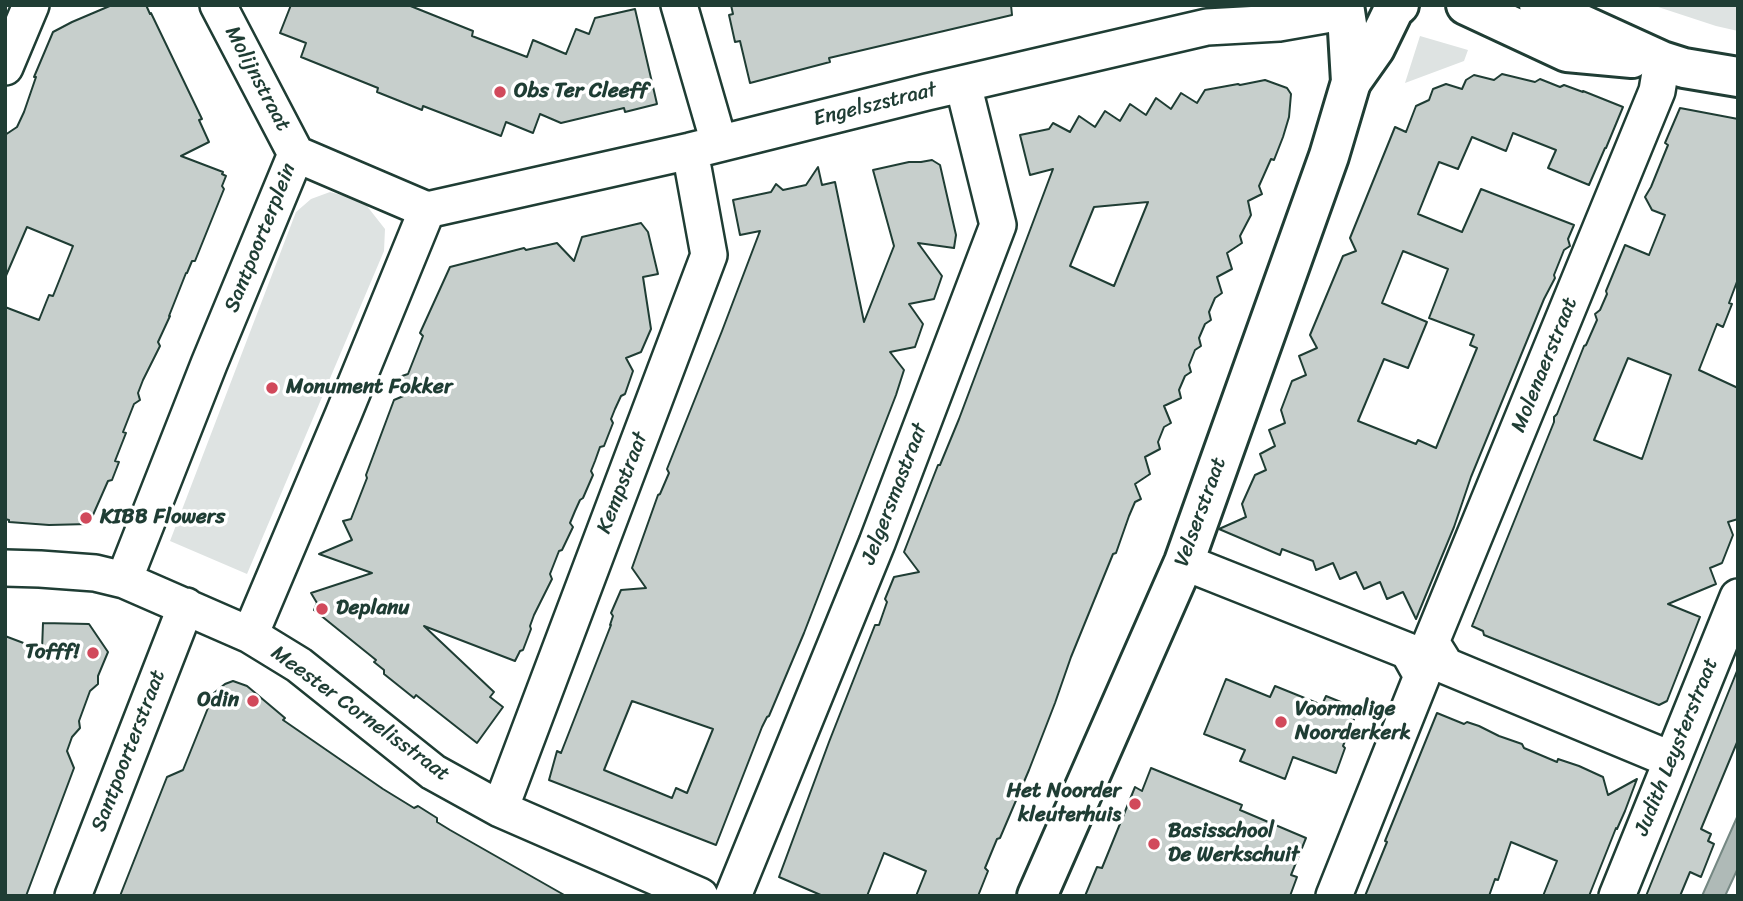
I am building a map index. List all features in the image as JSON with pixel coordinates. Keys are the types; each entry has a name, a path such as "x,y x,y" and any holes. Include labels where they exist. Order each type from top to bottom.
{"street":[{"path":"5,67 31,5"},
{"name":"Molijnstraat","path":"218,5 296,154"},
{"name":"Kempstraat","path":"500,810 709,255 704,147 679,5"},
{"path":"1351,82 1375,48 1394,9 1399,5"},
{"path":"1466,5 1567,52 1662,61"},
{"path":"1539,5 1662,61 1684,68 1738,77"},
{"path":"1331,9 1332,88 1340,118"},
{"name":"Engelszstraat","path":"427,210 1207,27 1279,23 1331,9"},
{"name":"Velserstraat","path":"1037,896 1184,562 1325,169 1351,82 1331,9"},
{"name":"Molenaerstraat","path":"1334,896 1657,91 1662,61"},
{"name":"Jelgersmastraat","path":"733,896 877,543 998,225 963,84"},
{"name":"Santpoorterplein","path":"124,580 296,154 427,210"},
{"path":"5,568 95,573 124,580 250,635 427,210"},
{"path":"1184,562 1672,761"},
{"name":"Judith Leysterstraat","path":"1617,896 1738,597"},
{"name":"Santpoorterstraat","path":"73,896 186,607"},
{"name":"Meester Cornelisstraat","path":"250,635 299,666 433,772 500,810 700,896"}],"shaded area":[{"path":"1652,5 1738,5 1738,31 1716,26"},
{"path":"1420,36 1468,50 1464,61 1405,83"},
{"path":"330,192 363,201 385,229 384,251 247,574 170,541 296,212 311,199"},
{"path":"1738,815 1738,868 1725,896 1702,896"}],"building":[{"path":"112,5 146,5 151,13 202,119 199,120 209,142 181,156 223,172 226,176 222,186 224,189 195,261 192,261 186,273 158,342 160,346 143,380 138,393 140,400 134,404 123,432 126,433 115,461 119,462 112,480 108,481 89,524 9,522 5,519 5,307 39,320 49,295 53,296 73,246 27,227 5,278 5,135 17,127 24,112 34,77 53,32"},
{"name":"Obs Ter Cleeff","path":"291,5 408,5 473,31 472,36 527,57 533,40 566,54 576,29 589,34 595,18 635,9 657,104 625,112 624,108 561,123 540,114 533,133 506,122 501,136 423,106 422,110 377,92 378,88 301,57 306,43 280,33"},
{"path":"731,5 1011,5 1012,15 829,58 830,62 750,83 740,41 735,42 729,15 733,14"},
{"path":"1502,74 1535,82 1540,79 1560,87 1564,85 1583,91 1623,107 1589,185 1548,168 1556,150 1513,133 1506,151 1472,137 1458,169 1439,162 1428,189 1418,214 1462,232 1481,189 1574,225 1568,239 1570,246 1564,250 1416,619 1403,592 1387,599 1380,582 1364,589 1356,572 1340,579 1333,563 1316,570 1313,561 1282,549 1280,555 1219,529 1246,517 1242,504 1255,475 1266,470 1260,454 1275,446 1269,430 1285,423 1281,410 1292,381 1306,375 1299,356 1317,348 1310,335 1343,256 1356,251 1350,238 1395,127 1406,132 1416,106 1429,100 1433,89 1446,84 1462,89 1466,80 1474,75 1494,80","holes":["1403,251 1448,269 1429,318 1474,335 1470,345 1477,348 1436,448 1418,440 1416,444 1358,421 1384,359 1408,368 1427,322 1382,303"]},
{"path":"1265,80 1287,88 1291,94 1289,117 1283,137 1259,186 1262,194 1248,201 1251,215 1240,236 1242,243 1227,253 1232,269 1217,277 1222,293 1215,298 1209,312 1211,320 1205,324 1199,338 1201,346 1195,350 1189,365 1191,372 1185,376 1179,390 1181,398 1164,406 1171,423 1164,427 1158,442 1160,449 1145,457 1150,474 1135,484 1141,499 1135,502 1116,553 1113,554 1029,770 985,868 988,871 978,896 916,896 926,871 884,853 867,896 823,896 779,877 875,625 879,625 894,577 919,572 904,552 959,419 1053,169 1030,175 1020,135 1049,129 1053,123 1070,132 1079,116 1095,127 1105,111 1120,121 1130,104 1146,115 1156,98 1171,109 1181,93 1197,103 1205,90","holes":["1148,202 1114,286 1070,266 1094,207"]},
{"path":"1680,108 1738,119 1738,279 1723,327 1717,324 1699,370 1738,388 1738,519 1728,522 1733,535 1722,563 1710,568 1716,584 1668,604 1700,617 1667,701 1659,705 1484,635 1483,631 1472,626 1554,417 1597,320 1595,314 1600,310 1607,294 1625,245 1649,255 1665,215 1652,210 1645,197 1668,145 1665,143","holes":["1628,358 1671,375 1642,459 1594,440"]},
{"path":"932,160 940,165 956,235 954,248 918,243 942,276 934,299 909,304 923,324 915,347 890,352 904,370 896,395 804,633 762,727 716,845 549,780 557,751 561,753 611,625 611,613 621,590 646,588 632,568 658,495 669,473 667,469 760,231 740,235 733,200 771,192 776,184 783,190 806,185 818,167 822,185 835,182 864,322 894,246 873,170","holes":["632,701 713,729 687,793 676,788 672,798 604,770"]},
{"path":"641,223 648,232 658,274 643,277 651,329 641,352 626,358 633,371 625,394 621,396 611,419 613,423 604,446 600,447 591,471 593,475 570,523 573,527 559,551 550,574 552,579 534,615 523,650 515,661 424,626 494,692 490,697 503,707 477,743 416,695 414,698 384,674 384,670 374,662 376,660 314,610 317,603 311,593 372,573 319,554 352,540 343,521 351,519 394,400 408,394 399,377 408,374 423,336 420,333 450,267 524,248 526,250 557,243 574,261 582,237"},
{"path":"43,623 89,624 108,652 98,676 98,684 90,691 79,721 80,728 72,737 67,751 74,768 26,896 5,896 5,636 42,650"},
{"path":"1737,671 1738,740 1701,829 1711,834 1708,841 1714,844 1701,877 1690,872 1680,896 1646,896"},
{"name":"Voormalige Noorderkerk","path":"1226,679 1270,697 1275,686 1322,705 1326,696 1358,709 1343,746 1345,748 1336,773 1293,757 1285,779 1240,761 1245,750 1204,734"},
{"path":"233,681 247,686 285,718 283,720 383,789 414,808 418,806 450,830 566,896 120,896 167,777 183,770 214,693"},
{"path":"1437,713 1464,724 1467,722 1479,726 1557,762 1558,759 1603,777 1608,795 1637,779 1589,896 1543,896 1557,861 1511,842 1498,880 1495,879 1489,896 1365,896"},
{"path":"1151,768 1242,805 1240,810 1306,838 1291,875 1297,877 1290,896 1085,896 1097,867 1102,868 1135,787 1142,791"}],"place":[{"name":"Obs Ter Cleeff","path":"500,92"},
{"name":"Monument Fokker","path":"272,388"},
{"name":"KIBB Flowers","path":"86,518"},
{"name":"Deplanu","path":"322,609"},
{"name":"Tofff!","path":"93,653"},
{"name":"Odin","path":"253,701"},
{"name":"Voormalige Noorderkerk","path":"1281,722"},
{"name":"Het Noorder kleuterhuis","path":"1135,804"},
{"name":"Basisschool De Werkschuit","path":"1154,844"}]}
